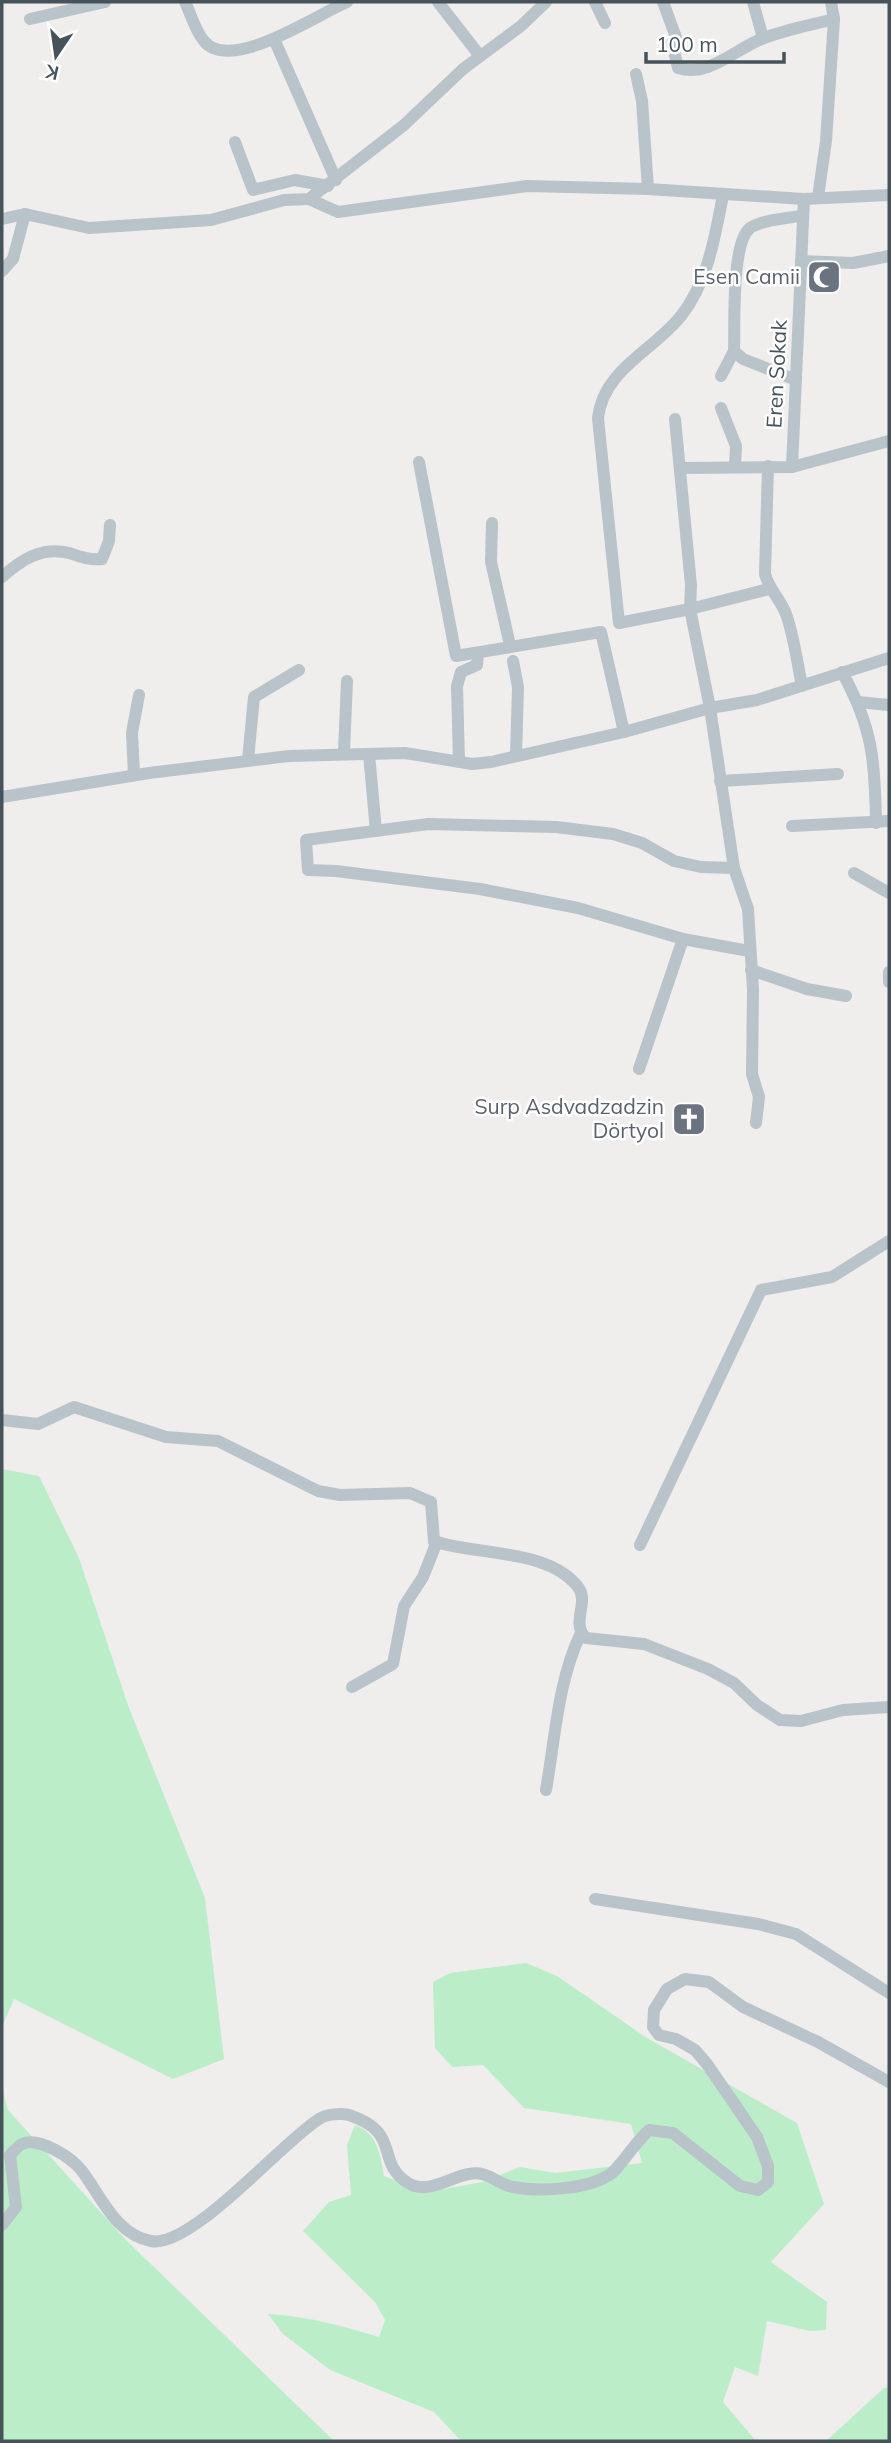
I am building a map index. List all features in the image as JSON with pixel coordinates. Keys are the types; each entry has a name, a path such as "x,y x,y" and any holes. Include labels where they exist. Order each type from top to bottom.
{"street":[{"path":"30,19 105,2"},
{"path":"185,2 204,42 220,50 237,51 274,39 347,2"},
{"path":"438,2 480,56"},
{"path":"309,199 332,183 480,56 521,26 546,2"},
{"path":"595,2 605,23"},
{"path":"663,2 677,40 672,43 678,68 691,72 763,38 834,19"},
{"path":"754,2 763,38"},
{"path":"818,197 826,141 834,19 831,2"},
{"path":"274,39 332,183"},
{"path":"636,74 642,101 648,189"},
{"path":"235,142 253,190 295,180 332,183"},
{"path":"2,219 25,214 89,228 143,225 211,220 284,200 309,199 338,212 527,186 648,189 804,199 889,195"},
{"path":"723,195 709,262 681,315 608,385 600,402 598,418 619,622 690,609 769,589"},
{"name":"Eren Sokak","path":"792,467 804,199"},
{"path":"2,271 13,259 25,214"},
{"path":"721,376 734,351 738,256 743,234 753,226 803,215"},
{"path":"801,261 853,263 889,256"},
{"path":"734,351 743,359 796,380"},
{"path":"721,408 736,446 735,467"},
{"path":"675,419 691,585 690,609 710,708 734,868 748,909 752,1074 759,1097 757,1123"},
{"path":"680,468 792,467 889,441"},
{"path":"419,462 456,656 601,632 624,732"},
{"path":"768,466 765,574 769,589 777,597 786,614 802,686"},
{"path":"492,523 491,562 510,645"},
{"path":"2,576 36,552 50,551 88,560 102,559 109,541 110,525"},
{"path":"459,762 457,686 461,672 477,665 478,653"},
{"path":"2,797 134,775 248,760 344,752 405,753 472,764 624,732 710,708 757,700 889,658"},
{"path":"513,662 518,687 516,756"},
{"path":"248,760 254,697 299,670"},
{"path":"792,826 882,822 874,756 858,702 842,672"},
{"path":"344,752 347,681"},
{"path":"134,775 132,733 139,695"},
{"path":"858,702 889,705"},
{"path":"369,754 376,831"},
{"path":"720,781 838,774"},
{"path":"734,868 701,867 674,861 642,842 613,834 556,827 428,824 306,840 308,870 336,870 480,889 578,908 683,939 749,951"},
{"path":"854,873 889,893"},
{"path":"639,1069 683,939"},
{"path":"751,970 807,989 846,996"},
{"path":"889,972 889,982"},
{"path":"640,1545 761,1290 832,1277 889,1241"},
{"path":"2,1420 38,1424 74,1407 166,1437 218,1441 318,1491 340,1495 419,1494 431,1502 436,1544 423,1577 404,1606 393,1664 352,1688"},
{"path":"434,1541 532,1560 577,1585 582,1593 581,1633 567,1672 546,1790"},
{"path":"581,1633 586,1638 644,1644 708,1669 734,1683 780,1720 801,1721 844,1710 889,1707"},
{"path":"595,1899 758,1924 796,1934 889,1993"},
{"path":"2,2225 16,2207 10,2155 22,2144 36,2143 55,2151 80,2169 106,2210 139,2238 164,2243 178,2236 232,2194 321,2117 344,2114 372,2123 385,2141 393,2170 411,2185 438,2185 470,2173 487,2174 509,2186 542,2192 587,2183 613,2173 649,2130 673,2133 740,2186 758,2190 768,2182 768,2166 757,2137 708,2064 695,2050 676,2039 659,2035 653,2027 654,2010 667,1989 685,1979 709,1982 743,2007 818,2042 889,2082"}],"green space":[{"path":"2,1469 39,1476 79,1558 129,1708 205,1898 224,2059 173,2079 14,1999 2,2027"},
{"path":"526,1963 557,1976 647,2038 797,2123 824,2204 771,2262 827,2302 826,2330 810,2331 767,2321 758,2376 735,2367 723,2402 756,2441 461,2441 434,2412 330,2370 283,2334 268,2314 325,2322 379,2337 385,2320 375,2302 303,2231 329,2202 351,2195 347,2145 355,2125 369,2133 377,2146 384,2176 427,2192 482,2182 520,2167 555,2173 642,2163 631,2124 524,2108 483,2065 452,2067 435,2048 433,1982 450,1973"},
{"path":"2,2088 8,2110 124,2238 334,2441 2,2441"},
{"path":"884,2388 889,2388 889,2441 826,2441"}],"place":[{"name":"Esen Camii","path":"824,277"},
{"name":"Surp Asdvadzadzin Dörtyol","path":"689,1119"}]}
